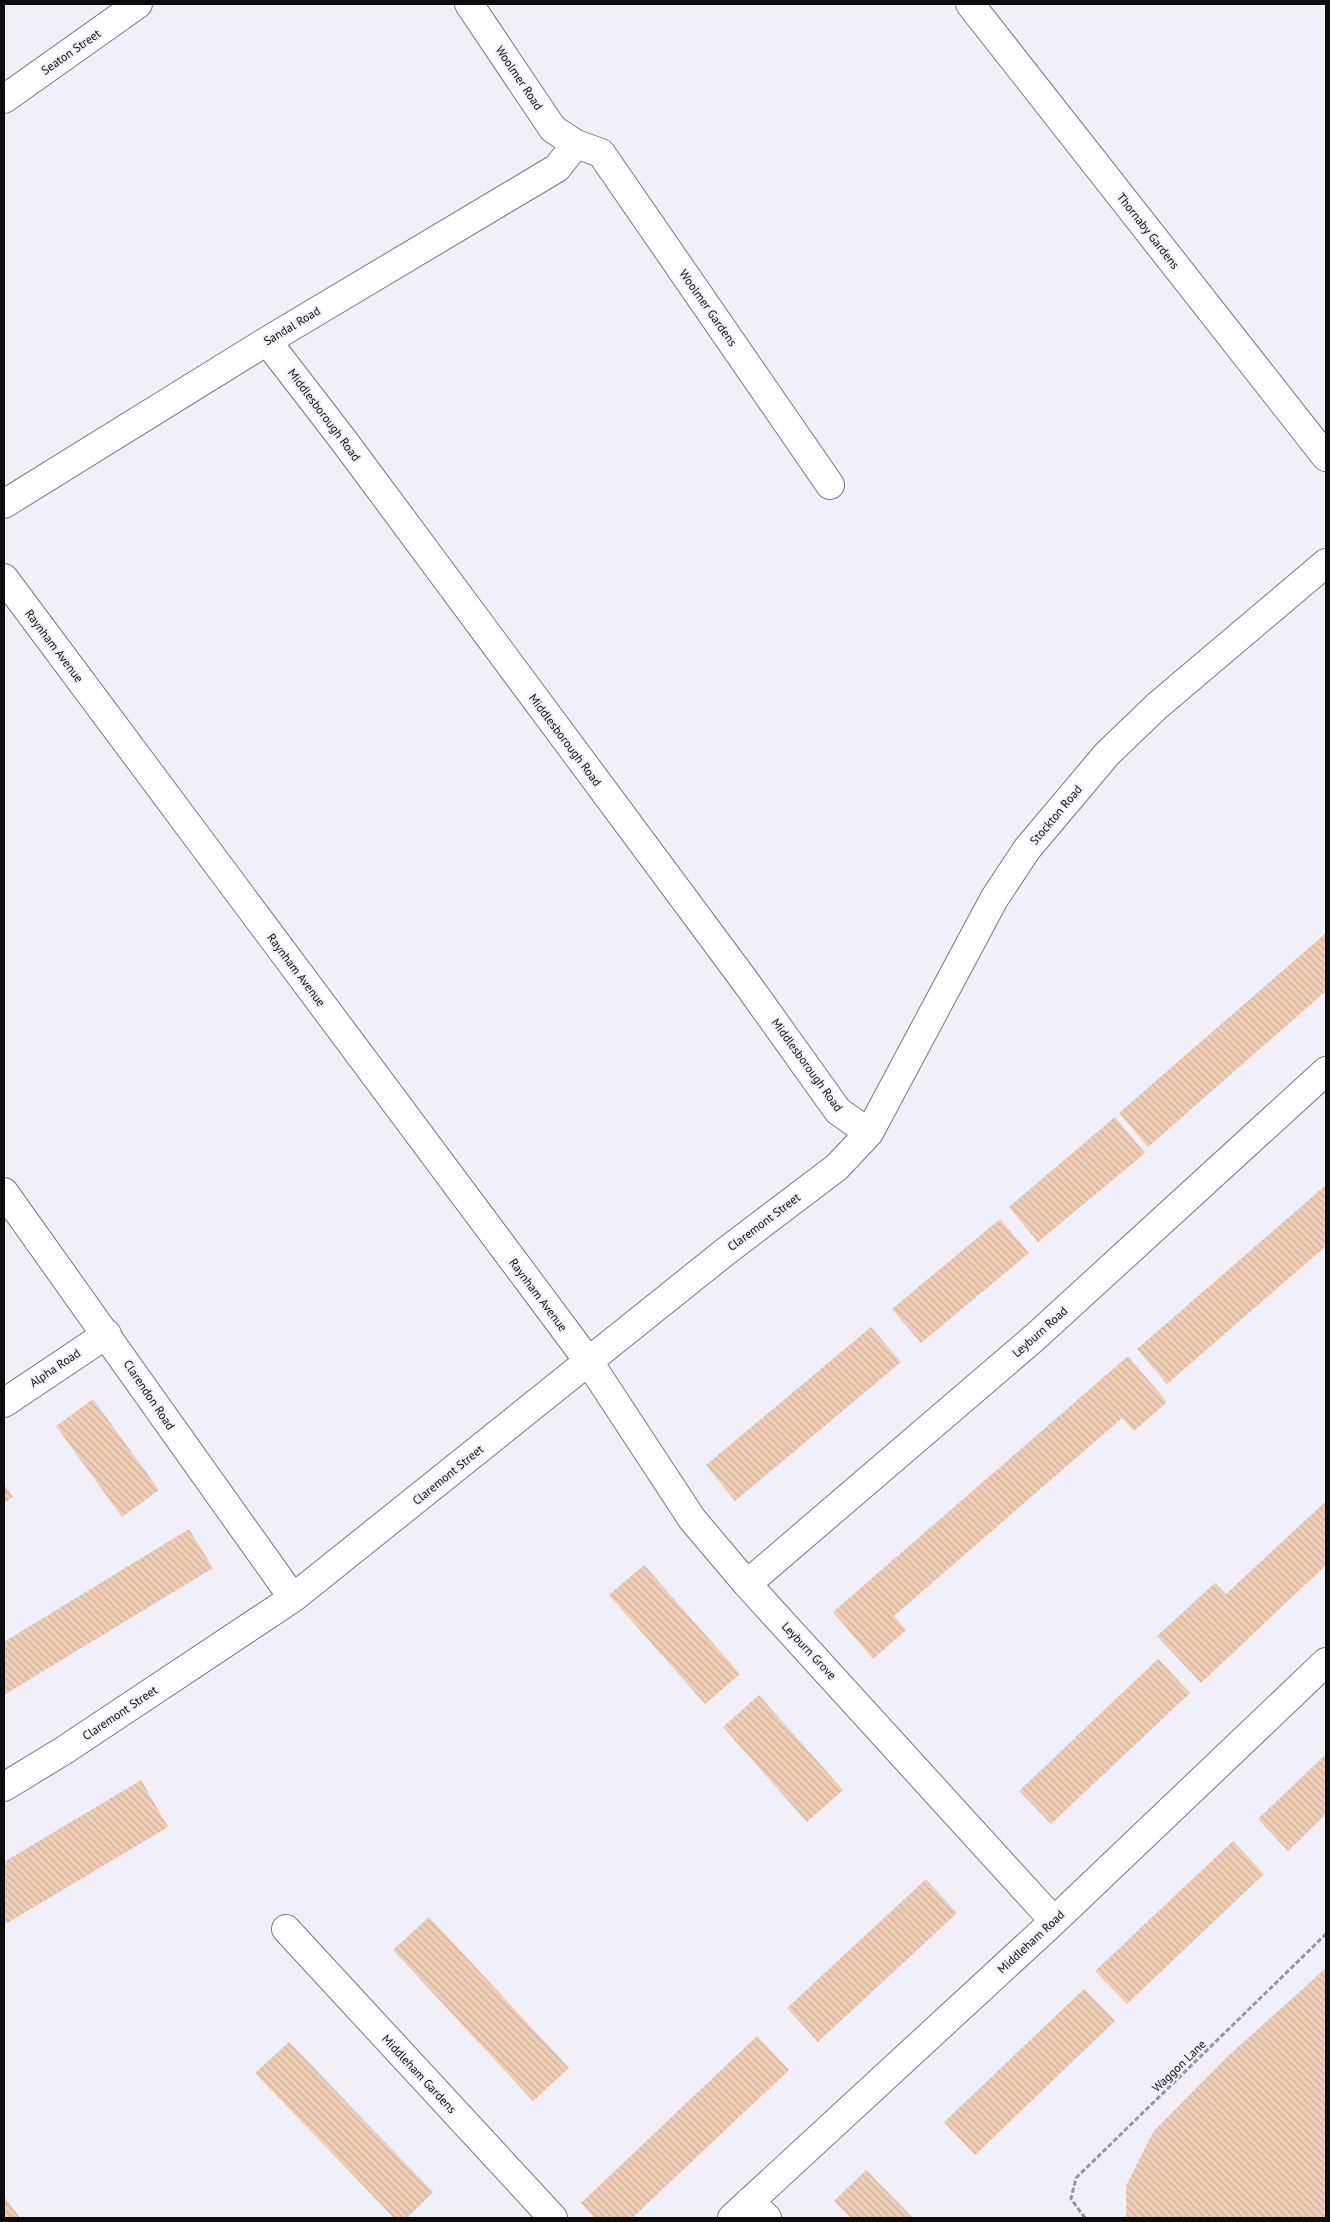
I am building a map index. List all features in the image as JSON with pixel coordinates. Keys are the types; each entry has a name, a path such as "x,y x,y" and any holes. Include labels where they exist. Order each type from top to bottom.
{"street":[{"name":"Seaton Street","path":"4,99 138,4"},
{"name":"Woolmer Road","path":"470,4 553,129 576,144"},
{"name":"Thornaby Gardens","path":"970,4 1326,457"},
{"name":"Sandal Road","path":"4,504 267,341 557,168 576,144"},
{"name":"Woolmer Gardens","path":"576,144 601,152 830,486"},
{"name":"Middlesborough Road","path":"267,341 344,441 745,981 838,1111 869,1133"},
{"name":"Stockton Road","path":"869,1133 994,899 1028,848 1107,754 1157,706 1326,563"},
{"name":"Raynham Avenue","path":"4,578 589,1362"},
{"name":"Leyburn Road","path":"747,1584 1034,1338 1326,1071"},
{"name":"Claremont Street","path":"4,1786 63,1751 293,1598 725,1252 837,1168 869,1133"},
{"name":"Clarendon Road","path":"4,1192 107,1334 293,1598"},
{"name":"Alpha Road","path":"4,1403 107,1334"},
{"name":"Leyburn Grove","path":"589,1362 692,1519 747,1584 1054,1921"},
{"name":"Middleham Road","path":"750,2212 1326,1662"},
{"name":"Middleham Gardens","path":"286,1929 552,2218"}],"path":[{"name":"Waggon Lane","path":"1085,2218 1071,2199 1076,2178 1326,1934"}],"building":[{"path":"1326,933 1326,991 1148,1147 1119,1113"},
{"path":"1115,1117 1145,1153 1038,1242 1009,1207"},
{"path":"1326,1185 1326,1246 1167,1384 1137,1349"},
{"path":"1000,1219 1029,1253 921,1343 892,1309"},
{"path":"871,1327 901,1362 735,1501 706,1465"},
{"path":"1128,1356 1167,1402 1134,1431 1122,1418 894,1616 906,1630 873,1659 833,1612"},
{"path":"93,1399 159,1490 122,1517 56,1426"},
{"path":"4,1484 13,1497 4,1503"},
{"path":"1326,1501 1326,1565 1201,1683 1157,1636 1215,1583 1226,1594"},
{"path":"189,1529 213,1568 4,1695 4,1642"},
{"path":"644,1565 740,1674 705,1704 609,1595"},
{"path":"1158,1659 1190,1693 1051,1824 1019,1791"},
{"path":"759,1695 843,1790 807,1822 723,1727"},
{"path":"1326,1754 1326,1814 1288,1851 1258,1819"},
{"path":"141,1780 168,1827 4,1925 4,1862"},
{"path":"1233,1841 1264,1874 1127,2004 1095,1971"},
{"path":"926,1879 957,1913 818,2042 787,2008"},
{"path":"429,1917 569,2068 533,2101 393,1950"},
{"path":"1326,1968 1326,2218 1126,2218 1126,2186 1153,2132 1228,2056"},
{"path":"1084,1989 1115,2021 975,2155 944,2122"},
{"path":"757,2036 789,2070 632,2218 595,2218 581,2203"},
{"path":"289,2042 433,2192 407,2218 394,2218 255,2073"},
{"path":"866,2170 913,2218 851,2218 834,2201"},
{"path":"4,2196 20,2218 4,2218"}]}
